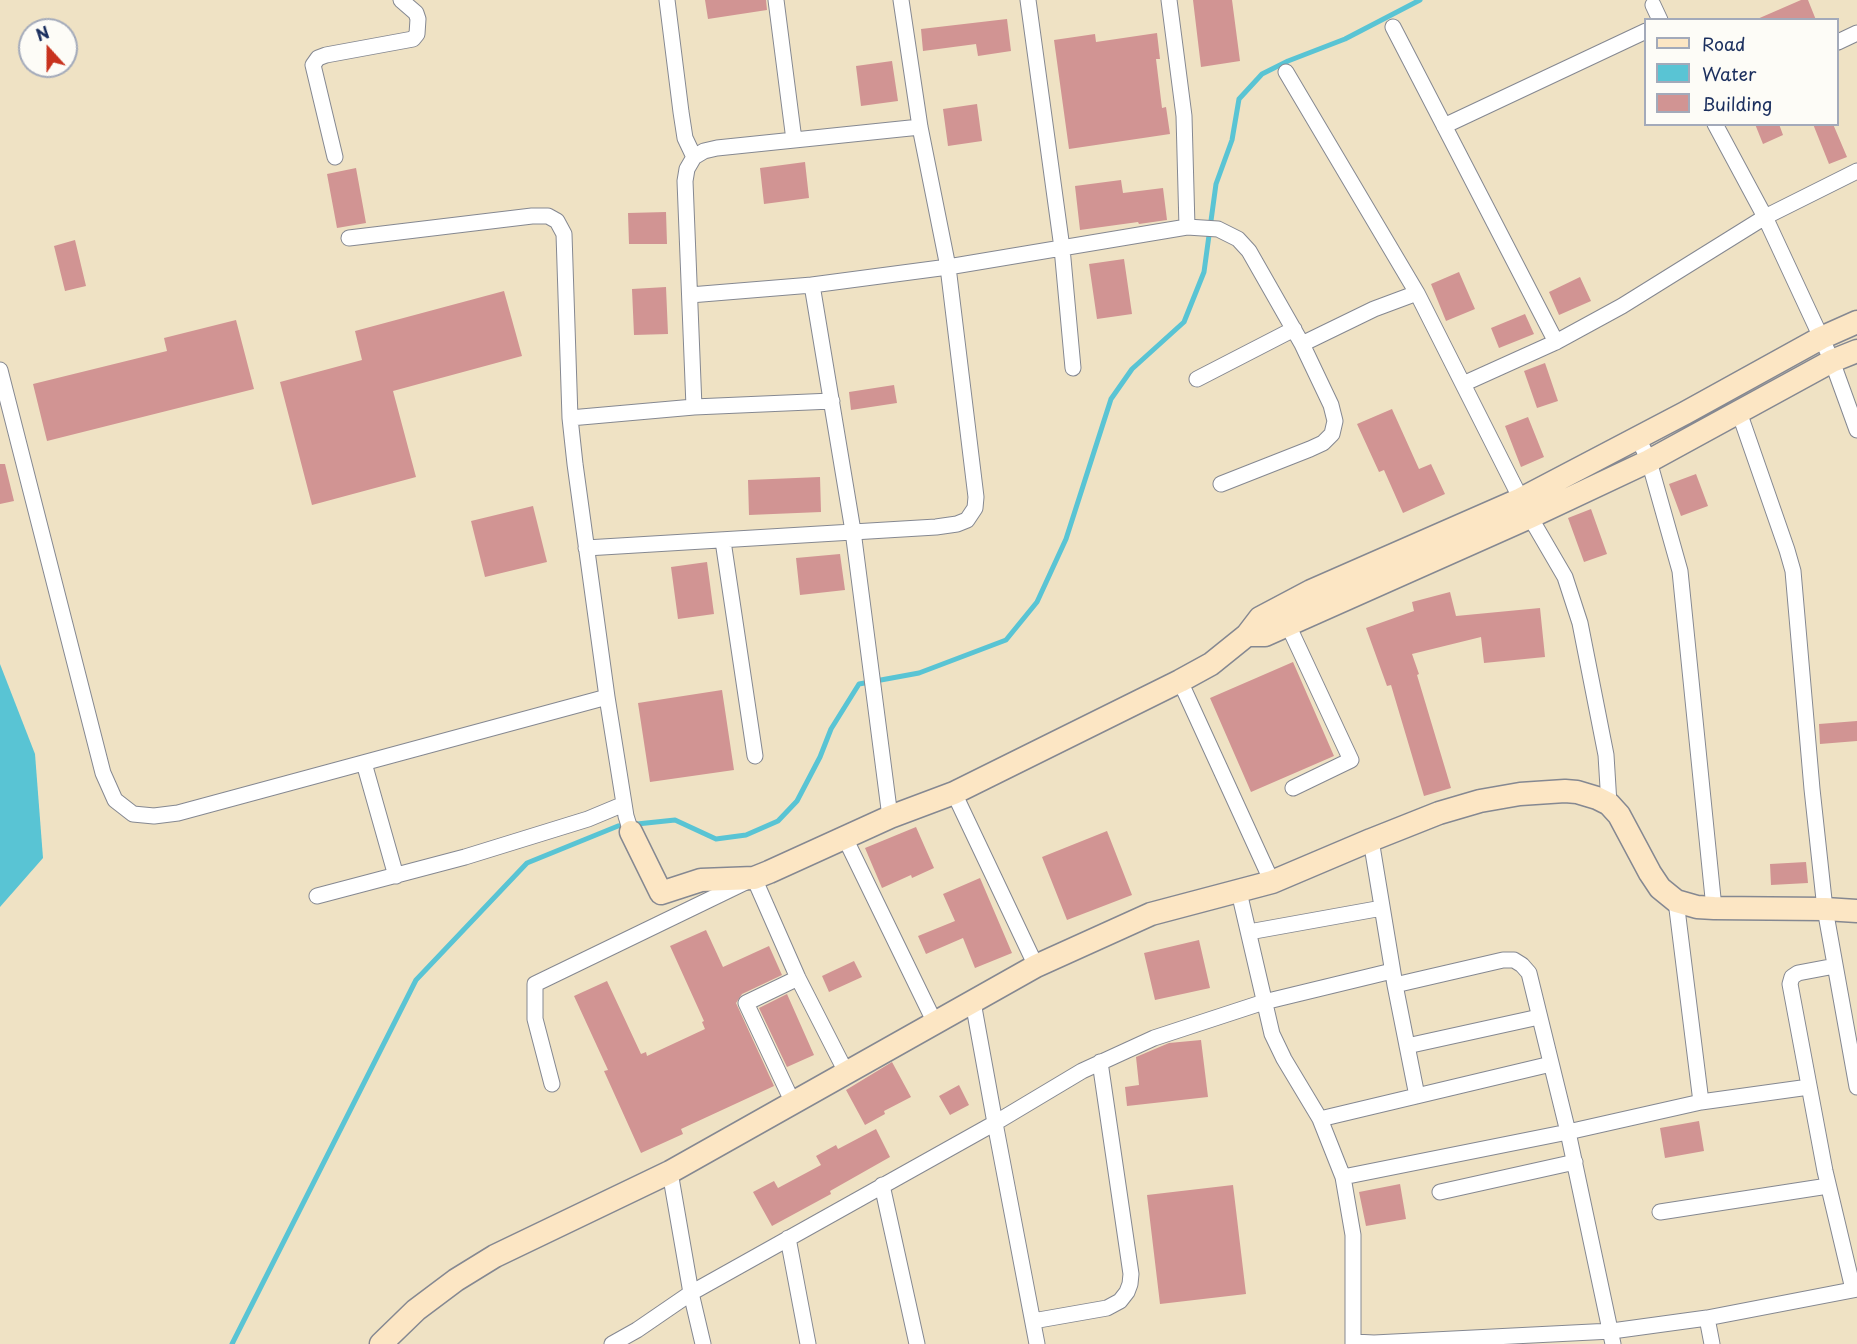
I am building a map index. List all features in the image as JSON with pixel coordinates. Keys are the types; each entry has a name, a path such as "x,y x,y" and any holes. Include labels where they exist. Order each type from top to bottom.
{"street":[{"path":"335,157 313,65 318,58 326,55 412,39 419,27 418,19 416,13 401,0"},
{"path":"667,0 685,138 694,157"},
{"path":"776,0 794,140"},
{"path":"586,548 936,527 967,520 975,508 976,497 948,267 920,127 901,0"},
{"path":"1028,0 1062,248 1073,368"},
{"path":"1169,0 1184,116 1190,227"},
{"path":"1653,5 1659,18"},
{"path":"1393,27 1556,342"},
{"path":"1444,126 1644,32"},
{"path":"1839,42 1857,33"},
{"path":"1286,72 1417,293 1526,508 1565,577 1580,623 1606,755 1609,804"},
{"path":"1716,126 1766,217 1832,361 1857,430"},
{"path":"694,406 685,181 687,169 694,157 704,151 717,148 920,127"},
{"path":"1462,384 1556,342 1622,306 1766,217 1857,171"},
{"path":"349,238 532,216 548,216 557,221 564,234 570,418 607,697 627,817 661,893 701,879 754,878"},
{"path":"690,296 812,285 948,267 1190,227 1218,229 1238,239 1249,251 1294,328 1331,405 1335,421 1332,434 1323,443 1221,483"},
{"path":"812,285 853,531 890,817"},
{"path":"1302,344 1374,309 1417,293"},
{"path":"1247,635 1265,635 1288,625 1526,508 1638,438 1821,338 1857,322"},
{"path":"1197,379 1294,328"},
{"path":"552,1084 535,1019 535,984 754,878 890,817 954,793 1180,681 1211,664 1247,635 1260,618 1311,591 1649,461 1832,361 1857,351"},
{"path":"0,370 103,773 115,800 133,814 154,816 178,813 607,697"},
{"path":"570,418 694,406 832,401"},
{"path":"1738,412 1793,571 1825,909 1854,1053 1857,1087"},
{"path":"1638,438 1649,461 1680,571 1714,908"},
{"path":"723,541 755,756"},
{"path":"1288,625 1351,760 1293,788"},
{"path":"1180,681 1272,882"},
{"path":"364,763 396,876"},
{"path":"381,1344 416,1310 456,1280 495,1257 670,1172 1036,966 1151,914 1272,882 1449,810 1480,801 1520,795 1577,792 1609,804 1619,815 1660,888 1676,901 1696,907 1714,908 1857,911"},
{"path":"954,793 1036,966"},
{"path":"317,896 465,857 588,819 627,817"},
{"path":"845,838 935,1023"},
{"path":"1371,840 1417,1096"},
{"path":"754,878 798,978 847,1074"},
{"path":"1239,892 1272,1034 1284,1059 1320,1119 1342,1177 1353,1235 1354,1343 1612,1338 1855,1289 1828,1186 1790,984 1792,977 1798,973 1835,966"},
{"path":"1676,901 1701,1102"},
{"path":"1249,932 1382,908"},
{"path":"612,1344 691,1293 788,1238 1100,1062 1154,1038 1264,1002 1503,960 1514,960 1522,965 1529,974 1575,1162 1612,1338"},
{"path":"793,1103 746,1003 798,978"},
{"path":"974,1002 1037,1344"},
{"path":"1407,1046 1539,1017"},
{"path":"1033,1321 1107,1308 1120,1301 1127,1293 1130,1284 1131,1274 1100,1062"},
{"path":"1320,1119 1551,1064"},
{"path":"1342,1177 1568,1132 1701,1102 1809,1087"},
{"path":"1440,1192 1575,1162"},
{"path":"670,1172 691,1293 703,1344"},
{"path":"882,1185 917,1344"},
{"path":"1660,1212 1828,1186"},
{"path":"788,1238 808,1344"},
{"path":"1707,1318 1712,1344"}],"water":[{"path":"0,664 35,754 43,858 0,907"}],"building":[{"path":"705,0 766,0 767,10 708,19"},
{"path":"1193,0 1232,0 1240,61 1201,67"},
{"path":"1801,0 1808,0 1815,18 1760,18"},
{"path":"1007,19 1011,51 978,56 976,44 923,51 921,29"},
{"path":"1157,33 1160,59 1156,59 1162,108 1166,107 1170,134 1069,149 1054,40 1095,34 1096,42"},
{"path":"892,61 898,101 861,106 856,66"},
{"path":"977,104 982,141 948,146 943,109"},
{"path":"1756,126 1780,126 1783,135 1763,144"},
{"path":"1814,126 1834,126 1847,157 1829,164"},
{"path":"805,162 809,198 764,204 760,168"},
{"path":"356,168 366,223 337,228 327,174"},
{"path":"1121,180 1123,193 1163,188 1167,220 1080,230 1075,186"},
{"path":"666,212 667,244 629,244 628,213"},
{"path":"75,240 86,286 65,291 54,246"},
{"path":"1124,259 1132,314 1097,319 1089,264"},
{"path":"1459,272 1475,309 1446,321 1431,284"},
{"path":"1580,277 1591,301 1559,315 1549,292"},
{"path":"666,287 668,334 634,335 632,289"},
{"path":"504,291 522,356 393,391 416,477 312,505 280,382 362,360 355,331"},
{"path":"1525,314 1534,334 1499,348 1491,328"},
{"path":"236,320 254,389 47,441 33,384 167,351 164,338"},
{"path":"1545,363 1558,401 1537,408 1524,371"},
{"path":"894,385 897,403 851,410 849,392"},
{"path":"1392,409 1419,469 1431,464 1445,494 1403,513 1384,470 1379,472 1357,424"},
{"path":"1528,417 1544,457 1521,467 1505,426"},
{"path":"0,464 5,464 14,501 0,504"},
{"path":"1696,474 1708,506 1681,516 1669,484"},
{"path":"820,477 821,512 749,515 748,480"},
{"path":"533,506 547,562 485,577 471,521"},
{"path":"1591,509 1607,554 1584,562 1568,518"},
{"path":"840,554 845,590 800,595 796,558"},
{"path":"707,562 714,614 678,619 671,567"},
{"path":"1450,592 1456,616 1540,608 1545,657 1484,663 1481,637 1412,654 1451,788 1424,796 1391,685 1387,686 1366,628 1414,611 1412,602"},
{"path":"1293,662 1334,756 1251,792 1210,698"},
{"path":"722,690 734,770 650,782 638,703"},
{"path":"1857,721 1857,741 1820,744 1819,724"},
{"path":"916,827 934,868 882,888 865,848"},
{"path":"1107,831 1132,895 1067,920 1042,857"},
{"path":"1806,862 1808,883 1771,885 1770,864"},
{"path":"980,878 1012,953 975,968 963,938 926,954 918,936 955,921 943,894"},
{"path":"706,930 723,967 769,946 782,975 742,994 736,1003 774,1086 681,1129 683,1134 641,1153 604,1071 608,1070 574,996 607,981 641,1054 646,1052 647,1056 705,1029 702,1022 704,1021 670,946"},
{"path":"1199,940 1210,988 1155,1000 1144,953"},
{"path":"854,961 862,977 829,992 822,976"},
{"path":"787,994 814,1055 787,1067 759,1008"},
{"path":"1201,1040 1208,1097 1127,1106 1125,1087 1139,1085 1136,1057 1169,1043"},
{"path":"892,1062 911,1097 884,1111 885,1114 865,1125 846,1090"},
{"path":"959,1085 969,1105 950,1115 939,1096"},
{"path":"1699,1121 1704,1151 1665,1158 1660,1128"},
{"path":"876,1129 890,1157 830,1191 831,1194 772,1226 753,1192 774,1181 778,1188 821,1165 816,1156 836,1145 838,1149"},
{"path":"1400,1184 1406,1219 1366,1226 1359,1192"},
{"path":"1233,1185 1246,1294 1160,1304 1147,1195"}],"waterway":[{"path":"232,1344 416,980 527,863 618,826 675,820 716,839 746,835 778,821 797,801 820,757 831,729 859,684 919,673 1006,640 1037,602 1066,539 1111,399 1132,369 1184,322 1204,272 1216,184 1232,140 1239,99 1262,74 1288,61 1345,39 1420,0"}]}
